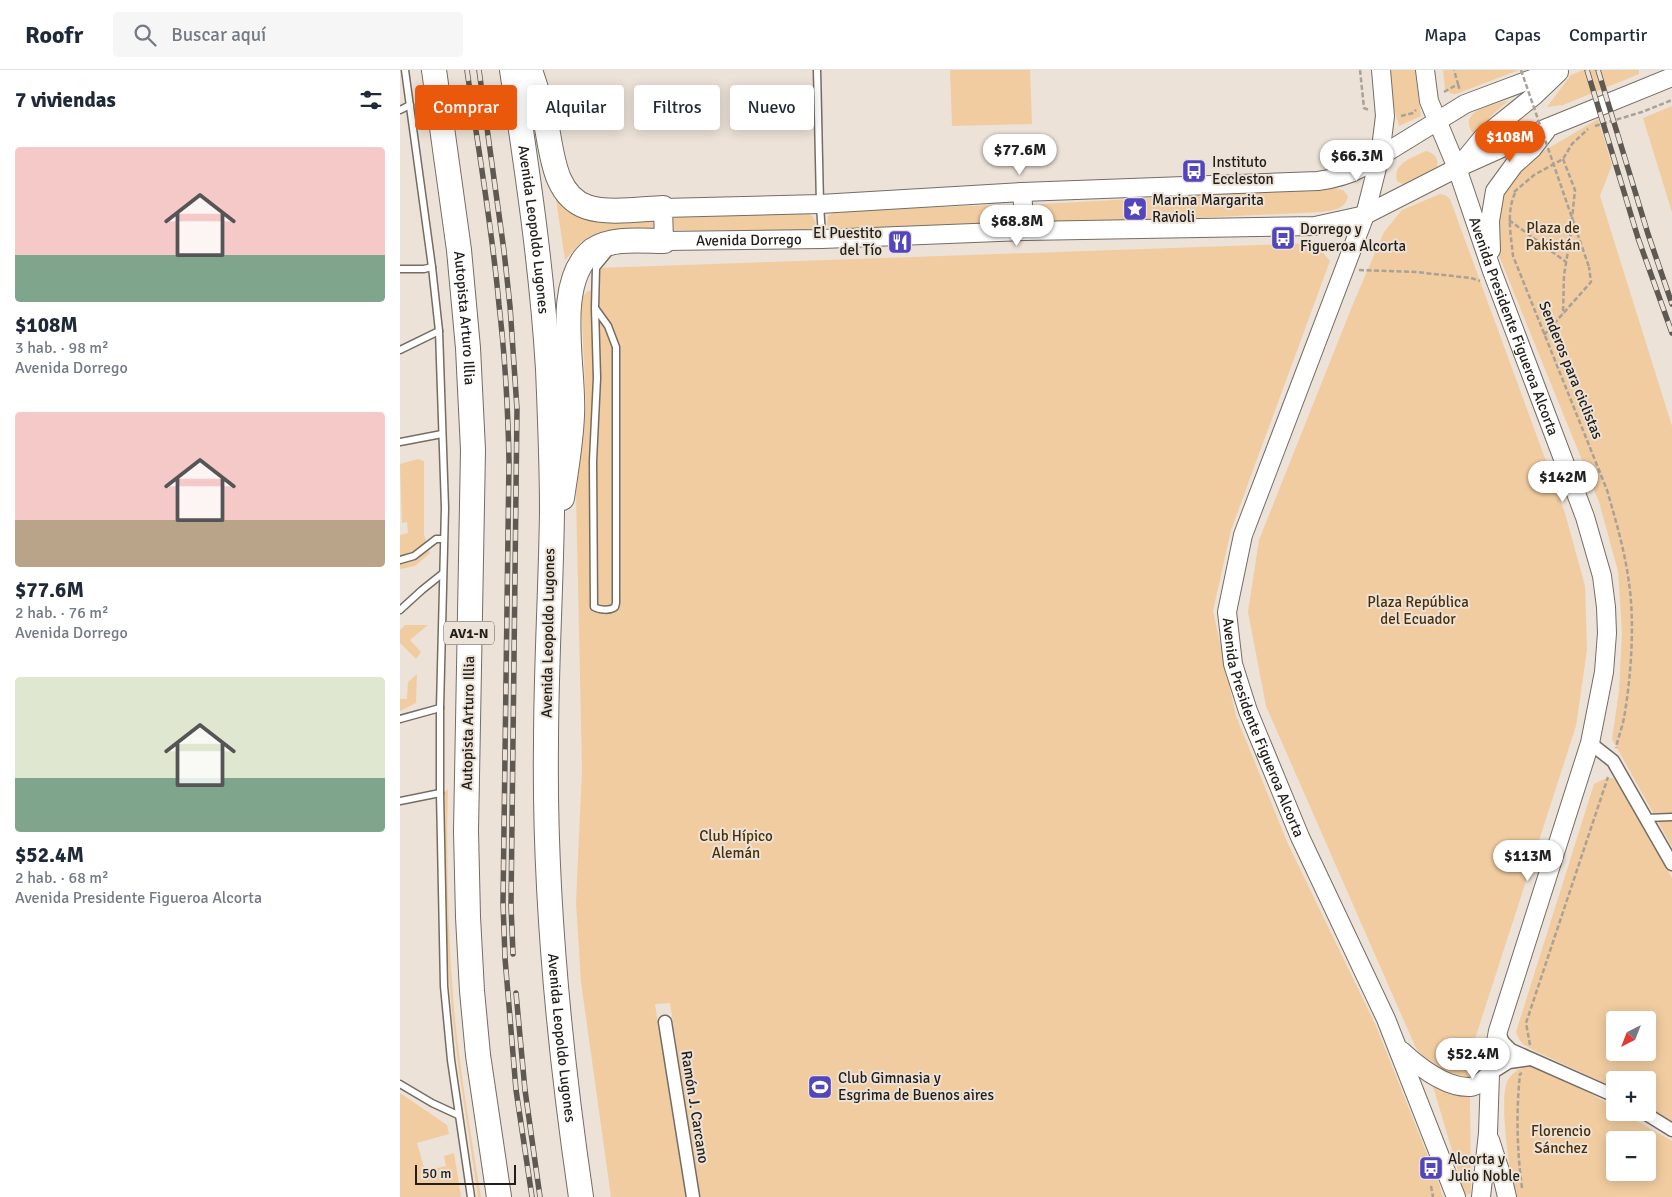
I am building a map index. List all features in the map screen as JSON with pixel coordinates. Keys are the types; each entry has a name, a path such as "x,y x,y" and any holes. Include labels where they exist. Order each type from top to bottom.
{"highway":[{"name":"Autopista Arturo Illia","path":"434,70 459,250 468,348 473,450 466,831 468,917 478,1055 499,1197"},
{"name":"Avenida Leopoldo Lugones","path":"512,70 528,179 548,370 552,510 546,745 546,837 551,933 561,1046 582,1197"},
{"path":"530,70 544,115 555,167 567,193 577,203 588,208 608,210 663,208"},
{"path":"550,566 569,450 573,398 568,314 570,294 575,277 581,263 593,251 606,244 664,241"}],"main road":[{"name":"Avenida Presidente Figueroa Alcorta","path":"1381,70 1385,116 1380,156 1365,215 1243,535 1227,612 1233,664 1248,711 1300,837 1398,1047 1456,1197"},
{"name":"Avenida Presidente Figueroa Alcorta","path":"1425,70 1429,101 1457,168 1492,271 1585,517 1602,576 1606,607 1607,633 1604,672 1590,743 1498,1031 1490,1074 1488,1133 1481,1197"},
{"path":"664,241 663,208 820,204 1022,192 1318,181 1347,176 1466,104 1556,70"},
{"path":"1457,168 1484,137 1534,96 1561,70"},
{"name":"Avenida Dorrego","path":"664,241 822,239 1025,230 1315,226 1365,215 1457,168 1550,127 1672,77"},
{"path":"1492,271 1490,221 1495,191 1514,165 1532,149 1550,127"},
{"path":"1022,192 1025,230"},
{"path":"1398,1047 1417,1065 1436,1077 1455,1084 1471,1087 1482,1082 1490,1074"},
{"path":"1488,1133 1507,1197"}],"street":[{"path":"1590,743 1613,761 1672,864"},
{"name":"Ramón J. Carcano","path":"665,1022 693,1197"},
{"path":"1498,1031 1503,1042 1511,1050 1606,1092"},
{"path":"1490,1074 1509,1062 1530,1059"},
{"path":"1656,1120 1672,1130"}],"lane":[{"path":"405,70 432,267 438,331 445,508 440,708 444,986 458,1115 471,1197"},
{"path":"626,249 635,247 821,245 817,70"},
{"path":"400,110 410,105"},
{"path":"594,308 608,326 616,347 616,594 615,608 612,609 596,608 593,602 593,461 597,378 594,308 596,268 609,252 618,250"},
{"path":"400,269 432,267"},
{"path":"400,350 438,331"},
{"path":"400,442 442,434"},
{"path":"400,560 414,556 436,539 444,539"},
{"path":"400,610 442,574"},
{"path":"400,719 440,708"},
{"path":"400,801 440,793"},
{"path":"1646,818 1672,817"},
{"path":"400,1084 432,1103 458,1115"}],"path":[{"path":"1360,70 1364,108"},
{"path":"1521,70 1589,267 1591,282 1544,335"},
{"path":"1563,159 1575,190 1564,275 1564,314"},
{"name":"Senderos para ciclistas","path":"1515,192 1509,220 1513,256 1607,490 1618,528 1629,584 1632,625 1624,719 1613,761 1526,1023 1532,1051 1530,1059"},
{"path":"1509,220 1566,262"},
{"path":"1344,270 1416,272 1471,278 1500,289"},
{"path":"1522,1188 1519,1159 1519,1090 1520,1074 1527,1069 1530,1059"},
{"path":"1431,1186 1433,1197"}],"green space":[{"path":"950,70 1030,70 1032,124 952,126"},
{"path":"1389,70 1415,70 1421,116 1399,126 1392,100"},
{"path":"1443,70 1519,70 1452,94 1445,89"},
{"path":"1583,70 1639,70 1639,74 1563,105 1547,107 1571,75"},
{"path":"1509,100 1492,115 1479,133 1473,133 1469,125 1473,114 1479,110"},
{"path":"1672,106 1672,212 1643,118"},
{"name":"Plaza de Pakistán","path":"1598,119 1612,165 1600,196 1672,426 1672,847 1612,739 1619,691 1622,633 1618,571 1599,502 1495,246 1499,199 1510,180 1537,155"},
{"path":"1426,151 1436,158 1438,164 1436,170 1404,185 1397,181 1396,175 1401,165 1410,158"},
{"path":"554,186 619,217 809,213 816,223 808,231 606,230 581,242 565,260"},
{"path":"1335,188 1343,190 1348,196 1346,201 1341,207 1321,212 1045,225 1037,222 1033,214 1035,207 1041,204"},
{"name":"Plaza República del Ecuador","path":"1440,194 1450,199 1565,513 1585,586 1587,650 1576,726 1474,1042 1471,1080 1454,1077 1439,1070 1426,1060 1415,1046 1266,706 1248,612 1259,540 1353,304 1384,232 1402,210"},
{"path":"998,205 1008,208 1013,214 1009,223 829,231 827,224 828,216 836,211"},
{"name":"Club Hípico Alemán","path":"1315,243 1330,261 1231,530 1213,611 1236,716 1288,844 1376,1026 1443,1197 700,1197 670,1003 655,1004 686,1197 611,1197 581,982 576,903 582,770 576,492 586,405 581,298 588,291 599,290 596,268"},
{"path":"418,459 424,461 424,535 430,553 415,566 400,569 400,535 408,533 407,522 402,523 400,464"},
{"path":"405,625 428,625 410,640 421,652 416,659 400,643 400,630"},
{"path":"417,674 416,703 400,711 400,699 407,699 408,682"},
{"path":"1613,778 1622,785 1672,878 1672,1122 1656,1112 1656,1071 1606,1071 1606,1084 1535,1051 1523,1044 1516,1032 1594,784 1604,779"},
{"path":"448,789 448,899 454,1009 481,1197 478,1197 458,1064 445,926 443,793"},
{"name":"Florencio Sánchez","path":"1530,1065 1542,1065 1606,1103 1606,1121 1637,1121 1654,1131 1606,1131 1606,1181 1656,1181 1656,1132 1672,1141 1672,1197 1515,1197 1510,1173 1504,1102 1508,1080 1518,1070"},
{"path":"1432,1083 1453,1092 1470,1096 1471,1193 1467,1195 1464,1191"},
{"path":"400,1093 447,1125 449,1134 417,1143 425,1171 446,1166 444,1156 454,1153 461,1197 400,1197"}],"railway":[{"path":"467,70 493,246 506,383 509,461 503,903 505,958 516,1090 532,1197"},
{"path":"479,70 504,251 517,409 511,906 513,954"},
{"path":"1587,70 1638,238 1672,333"},
{"path":"1598,70 1648,234 1672,304"},
{"path":"516,993 525,1090 540,1197"}],"place":[{"name":"Instituto Eccleston","path":"1194,171"},
{"name":"Marina Margarita Ravioli","path":"1135,209"},
{"name":"Dorrego y Figueroa Alcorta","path":"1283,238"},
{"name":"El Puestito del Tío","path":"900,242"},
{"name":"Club Gimnasia y Esgrima de Buenos aires","path":"820,1087"},
{"name":"Alcorta y Julio Noble","path":"1431,1168"}]}
